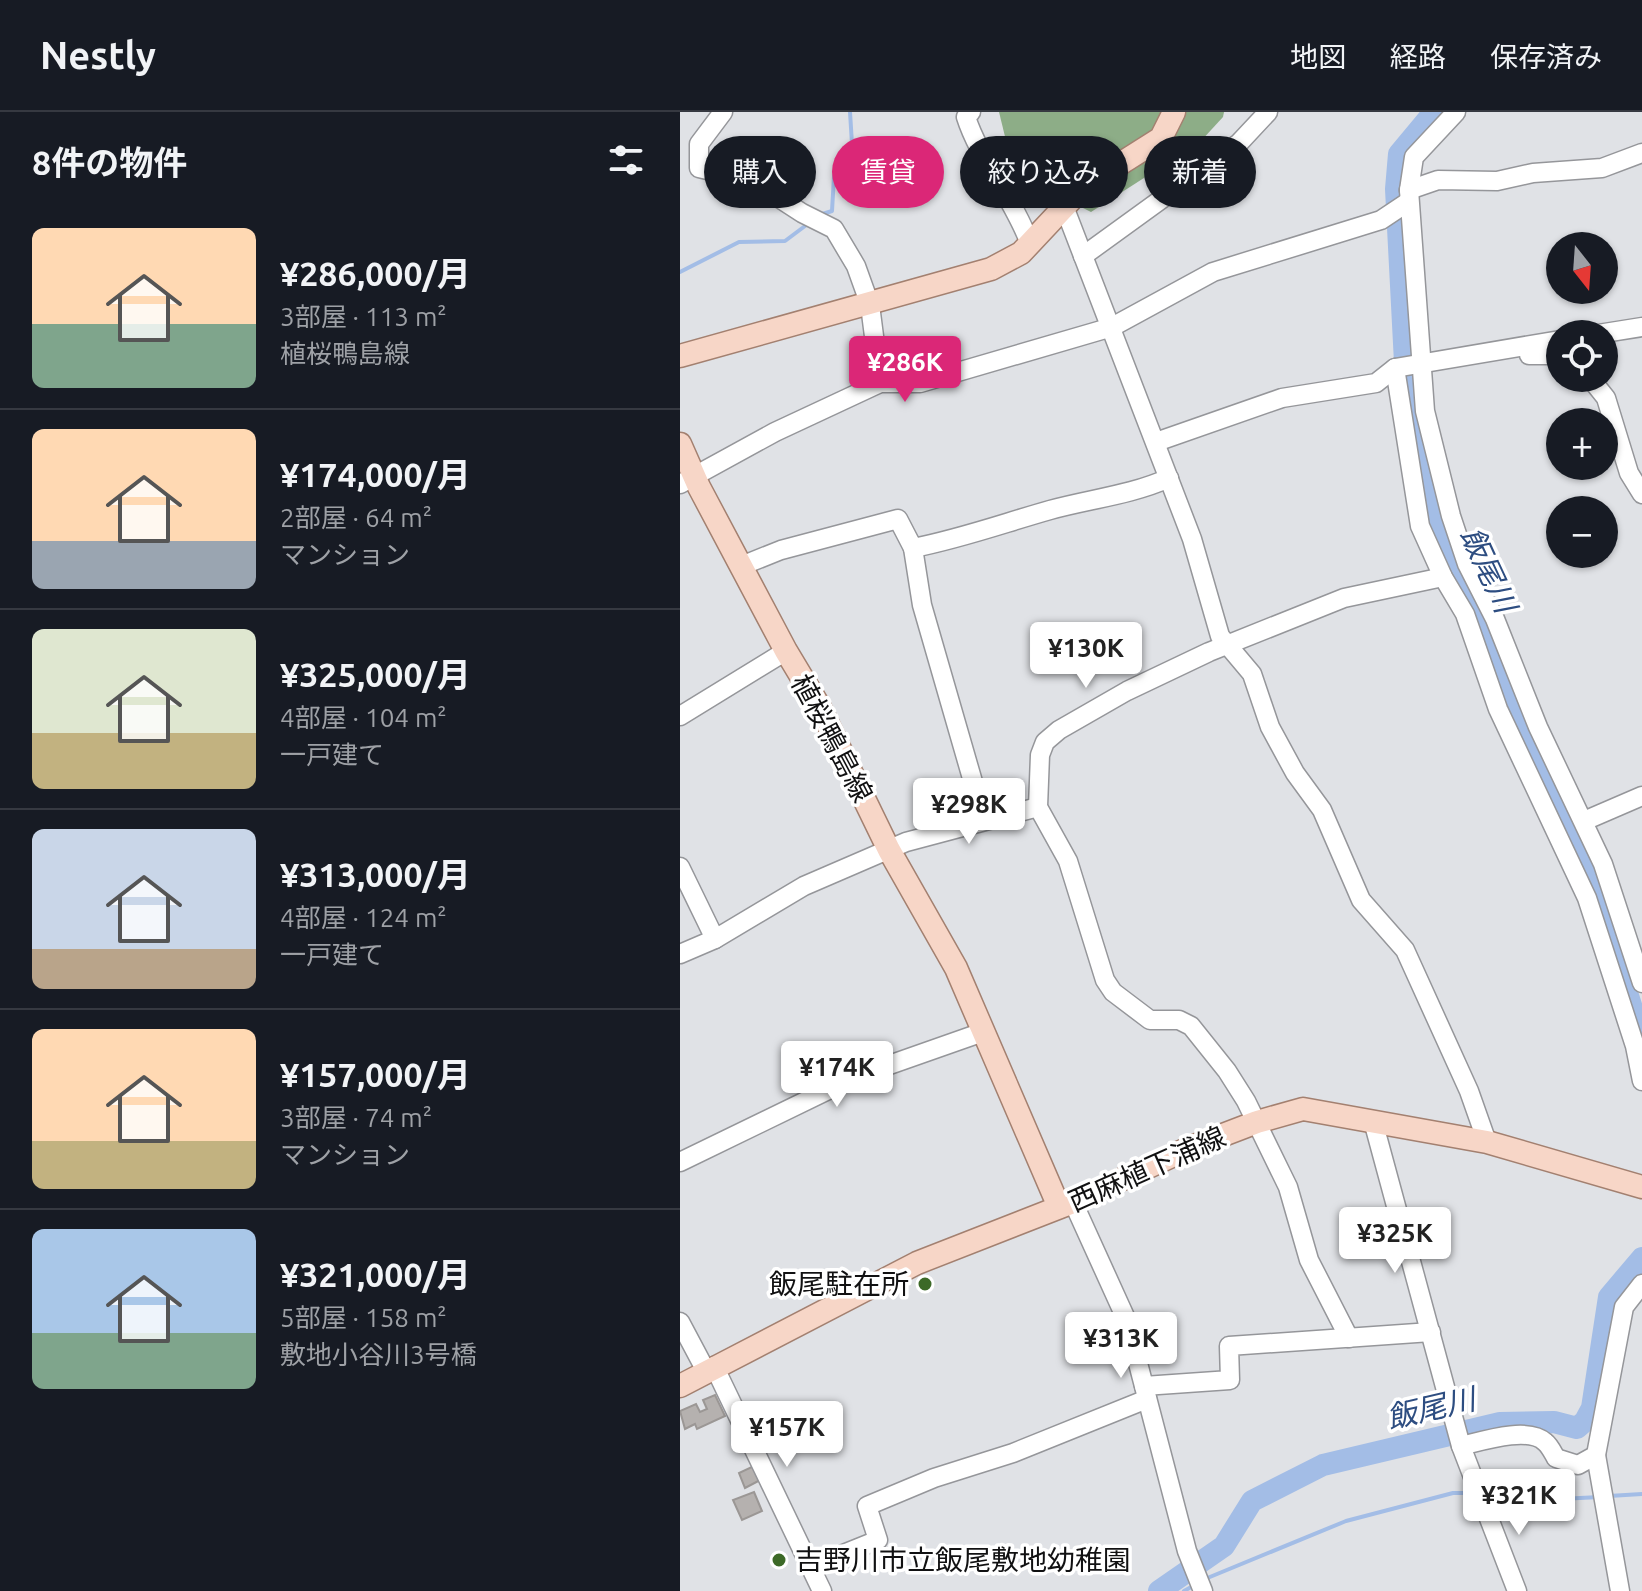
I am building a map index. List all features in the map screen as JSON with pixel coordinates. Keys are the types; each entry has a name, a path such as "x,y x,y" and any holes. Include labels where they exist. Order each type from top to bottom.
{"main road":[{"path":"680,356 991,269 1021,253 1082,188 1161,138 1174,112"},
{"name":"植桜鴨島線","path":"680,444 687,480 741,566 819,706 889,850 956,968 983,1032 1066,1205"},
{"name":"西麻植下浦線","path":"680,1386 917,1263 1066,1205 1189,1148 1257,1122 1303,1109 1487,1142 1642,1187"}],"street":[{"path":"723,112 699,144 699,168 753,181 802,213 834,229 856,266 870,305 880,383"},
{"path":"971,112 966,117 970,130 1015,209 1030,244"},
{"path":"1083,256 1239,143 1268,112"},
{"path":"1456,112 1414,157 1408,196 1425,411 1451,516 1467,564 1495,619 1538,727 1603,864 1642,983"},
{"path":"687,480 775,432 880,383 920,383 1112,327 1213,272 1381,220 1408,196 1438,180 1497,181 1533,173 1602,168 1642,153"},
{"path":"1065,209 1156,442 1226,647 1252,674 1270,727 1295,773 1322,810 1361,900 1405,950 1469,1091 1487,1142"},
{"path":"1618,331 1642,327"},
{"path":"1156,442 1282,398 1376,383 1395,368 1546,342"},
{"path":"1513,347 1526,355 1546,355"},
{"path":"1395,368 1420,526 1443,577 1465,614 1498,709 1583,885 1635,1046 1642,1081"},
{"path":"1601,392 1606,398 1629,473 1642,494"},
{"path":"913,548 1053,509 1146,488 1169,478"},
{"path":"741,566 781,550 898,519 913,548 922,605 984,820"},
{"path":"1349,1338 1309,1260 1288,1187 1257,1122 1227,1071 1191,1026 1179,1020 1150,1020 1130,1006 1105,980 1068,861 1038,807 1040,755 1045,742 1059,730 1127,691 1226,647 1344,598 1443,577"},
{"path":"680,716 786,651"},
{"path":"1584,821 1642,796"},
{"path":"680,954 715,939 804,886 920,837 1038,807"},
{"path":"680,867 715,939"},
{"path":"680,1162 855,1077 983,1032"},
{"path":"1373,1121 1461,1446 1517,1591"},
{"path":"1066,1205 1127,1321 1187,1551 1200,1583"},
{"path":"1620,1591 1596,1455 1624,1307 1642,1284"},
{"path":"680,1322 710,1369 822,1591"},
{"path":"811,1567 878,1540 867,1506 934,1478 1013,1453 1146,1392 1230,1380 1229,1346 1431,1332"},
{"path":"1461,1446 1495,1438 1532,1435 1546,1442 1556,1458 1569,1463 1578,1465 1596,1455"}],"green space":[{"path":"999,112 1224,112 1206,136 1144,136 1144,178 1128,188 1128,136 1005,136"}],"building":[{"path":"715,1395 725,1416 697,1429 695,1424 685,1429 680,1411 696,1404 700,1412 707,1409 703,1400"},
{"path":"758,1464 764,1478 745,1488 739,1473"},
{"path":"754,1492 762,1511 742,1520 733,1500"}],"waterway":[{"path":"819,215 832,211 834,176 852,144 850,112"},
{"name":"飯尾川","path":"1434,112 1399,154 1396,189 1406,382 1426,487 1440,544 1471,601 1509,695 1586,863 1642,1040"},
{"path":"680,272 739,242 785,241 809,223"},
{"name":"飯尾川","path":"1159,1591 1224,1546 1252,1501 1323,1465 1500,1423 1554,1422 1577,1428 1592,1408 1609,1297 1642,1258"},
{"path":"1205,1579 1346,1521 1453,1493 1472,1493"},
{"path":"1609,1496 1642,1494"},
{"path":"1485,1495 1540,1500 1600,1497"},
{"path":"1184,1591 1193,1586"}],"place":[{"name":"飯尾駐在所","path":"925,1284"},
{"name":"吉野川市立飯尾敷地幼稚園","path":"779,1560"}]}
